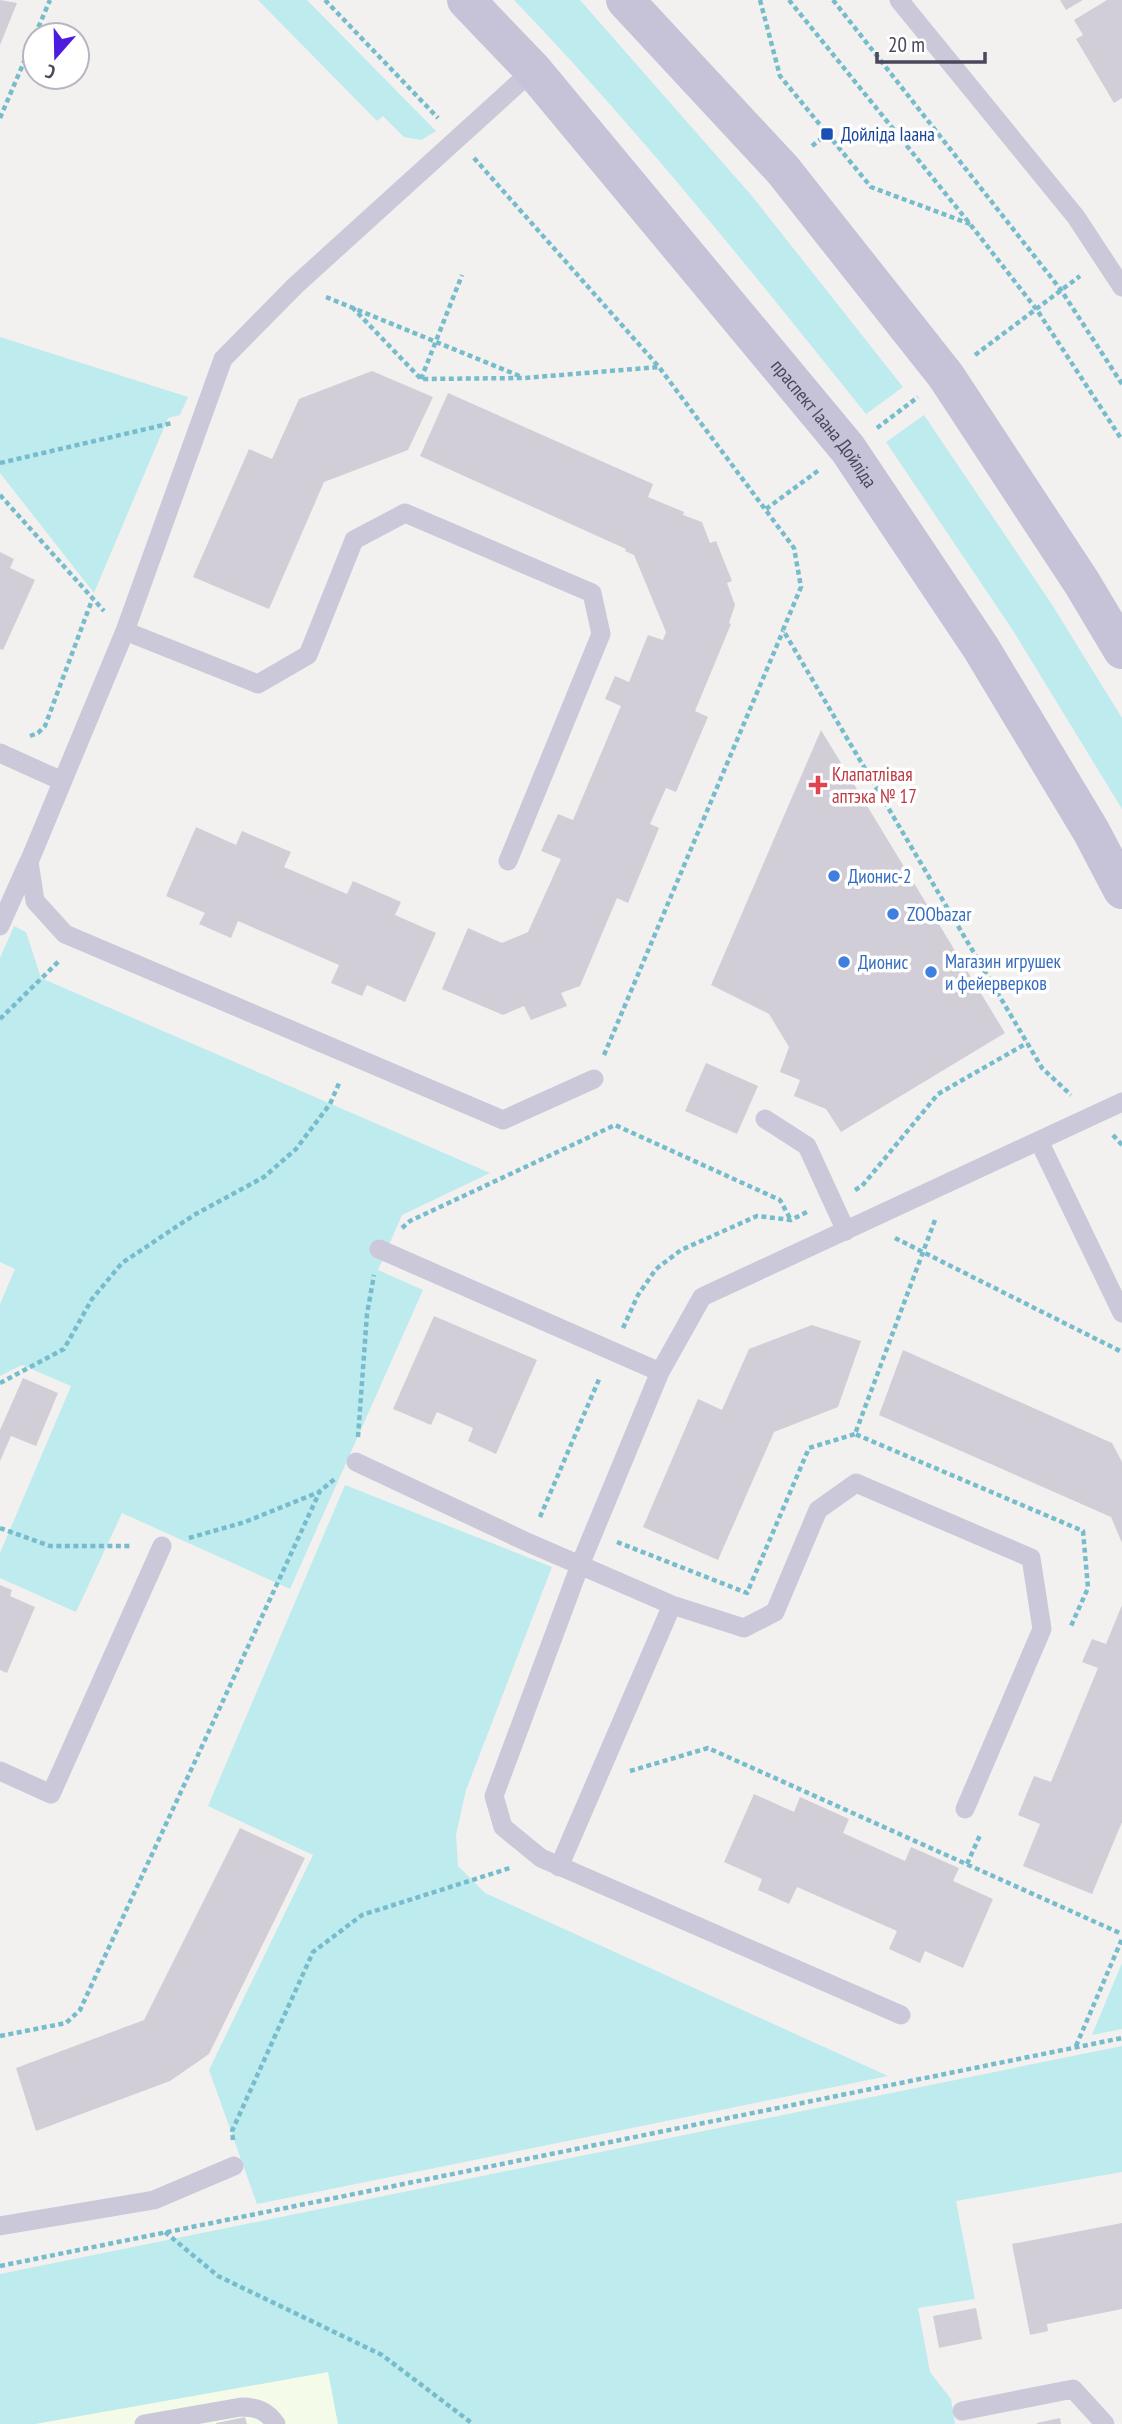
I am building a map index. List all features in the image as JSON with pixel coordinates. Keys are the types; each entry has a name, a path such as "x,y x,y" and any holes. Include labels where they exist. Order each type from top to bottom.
{"main road":[{"name":"праспект Іаана Дойліда","path":"466,0 533,70 848,449 981,648 1091,831 1122,890"},
{"path":"625,0 783,170 946,376 1082,583 1122,650"}],"lane":[{"path":"899,0 1076,217 1122,287"},
{"path":"0,926 125,631 223,359 296,285 533,70"},
{"path":"125,631 258,684 308,655 354,540 405,513 592,593 601,634 509,861"},
{"path":"0,753 62,781"},
{"path":"29,862 35,901 65,933 503,1119 594,1079"},
{"path":"901,2015 541,1858 503,1827 494,1796 580,1565 660,1372 702,1297 1122,1102"},
{"path":"765,1119 807,1146 854,1226"},
{"path":"1039,1141 1122,1314"},
{"path":"379,1250 660,1372"},
{"path":"356,1462 528,1543 673,1605 744,1628 775,1612 818,1510 856,1483 1031,1558 1042,1629 965,1809"},
{"path":"0,1771 51,1794 162,1546"},
{"path":"559,1867 673,1605"},
{"path":"0,2226 154,2200 234,2166"},
{"path":"962,2411 1073,2389 1105,2424"},
{"path":"144,2424 254,2407 266,2412 276,2424"}],"path":[{"path":"41,21 50,0"},
{"path":"325,0 457,138 659,367 794,548 801,587 594,1079"},
{"path":"760,0 780,76 872,187 970,224"},
{"path":"789,0 1037,310 1122,440"},
{"path":"833,0 1061,290 1122,384"},
{"path":"0,118 21,68"},
{"path":"421,379 462,275"},
{"path":"296,285 524,378"},
{"path":"352,307 421,379 524,378 659,367"},
{"path":"0,463 204,416"},
{"path":"0,495 92,600 125,631"},
{"path":"27,737 38,733 45,726 92,600"},
{"path":"783,630 1042,1068 1122,1145"},
{"path":"0,1019 80,940"},
{"path":"0,1383 64,1349 92,1299 122,1263 194,1215 264,1177 296,1149 330,1104 351,1055"},
{"path":"0,2036 66,2024 80,2010 320,1491 356,1462 367,1314 379,1250 410,1221 615,1125 780,1200 790,1220"},
{"path":"854,1226 1122,1352"},
{"path":"593,1533 747,1593 809,1448 855,1434"},
{"path":"597,1780 708,1748 1122,1934"},
{"path":"234,2166 232,2130 313,1952 362,1915 541,1858"},
{"path":"1076,2047 1122,1939"},
{"path":"0,2266 1122,2038"},
{"path":"164,2232 218,2276 382,2356 473,2424"}],"shaded area":[{"path":"258,0 307,0 436,131 421,140 404,137 383,116 377,121"},
{"path":"514,0 580,0 752,196 903,387 866,414 651,151"},
{"path":"0,337 188,397 180,415 168,418 94,593 0,473"},
{"path":"924,415 1051,603 1122,718 1122,809 1012,629 886,442"},
{"path":"14,926 26,932 41,978 490,1173 402,1215 378,1270 423,1290 290,1589 122,1513 76,1612 0,1578 0,1553 71,1386 22,1365 0,1376 0,1304 15,1269 0,1262 0,958"},
{"path":"345,1485 552,1567 466,1790 456,1835 458,1866 485,1893 888,2076 257,2204 209,2070 313,1855 208,1806"},
{"path":"1122,1963 1122,2029 1092,2035"},
{"path":"1122,2046 1122,2172 956,2201 975,2299 918,2308 930,2372 951,2399 955,2424 338,2424 328,2372 35,2424 0,2424 0,2274"},
{"path":"329,2372 338,2424 35,2424"}],"building":[{"path":"0,0 17,3 0,45"},
{"path":"1060,0 1083,0 1066,10"},
{"path":"1107,0 1122,0 1122,98 1114,103 1076,39 1083,35 1074,20"},
{"path":"372,371 433,397 408,450 324,482 269,609 193,577 249,449 272,459 299,399"},
{"path":"448,393 653,484 648,497 702,522 710,543 716,541 732,581 727,583 735,605 729,623 731,624 695,711 708,717 676,792 666,788 650,824 659,828 628,903 617,898 580,986 561,993 567,1006 531,1020 524,1006 503,1015 442,989 468,928 502,943 528,932 561,859 541,851 558,814 573,820 621,706 605,699 615,676 629,682 648,635 663,640 666,632 634,555 625,551 626,549 420,456"},
{"path":"0,552 14,559 10,568 35,580 3,650 0,649"},
{"name":"Дионис-2","path":"821,730 1005,1033 841,1132 826,1109 794,1096 800,1080 780,1072 789,1047 769,1014 711,985"},
{"path":"196,827 236,845 242,831 291,852 284,867 347,894 353,881 401,902 395,915 436,933 405,1002 367,985 362,996 331,983 339,965 238,921 231,938 199,924 205,913 166,896"},
{"path":"706,1063 758,1086 737,1134 685,1111"},
{"path":"434,1316 537,1360 496,1454 468,1441 473,1428 437,1412 431,1425 393,1409"},
{"path":"812,1325 861,1341 838,1407 774,1432 718,1560 643,1527 698,1399 722,1410 749,1349"},
{"path":"903,1350 1112,1443 1122,1462 1122,1543 1111,1517 879,1415"},
{"path":"23,1378 58,1393 36,1446 11,1436 0,1461 0,1430"},
{"path":"0,1585 12,1590 10,1596 35,1607 7,1673 0,1670"},
{"path":"1122,1605 1122,1822 1092,1894 1023,1866 1040,1824 1018,1815 1034,1776 1051,1782 1098,1668 1082,1662 1092,1639 1106,1644"},
{"path":"754,1794 794,1812 800,1797 849,1819 843,1833 905,1861 911,1847 959,1868 953,1881 993,1899 963,1968 925,1951 920,1963 889,1949 897,1931 797,1887 789,1904 758,1890 762,1879 724,1862"},
{"path":"240,1828 305,1858 209,2054 170,2081 36,2131 16,2068 144,2020"},
{"path":"1122,2223 1122,2309 1047,2324 1048,2331 1030,2335 1012,2244"},
{"path":"976,2308 982,2339 939,2348 933,2316"},
{"path":"245,2417 247,2424 216,2424 216,2423"},
{"path":"1060,2418 1061,2424 1037,2424 1037,2423"}],"place":[{"name":"Дойліда Іаана","path":"827,134"},
{"name":"Клапатлівая аптэка № 17","path":"818,785"},
{"name":"Дионис-2","path":"834,876"},
{"name":"ZOObazar","path":"893,914"},
{"name":"Дионис","path":"844,962"},
{"name":"Магазин игрушек и фейерверков","path":"931,972"}]}
